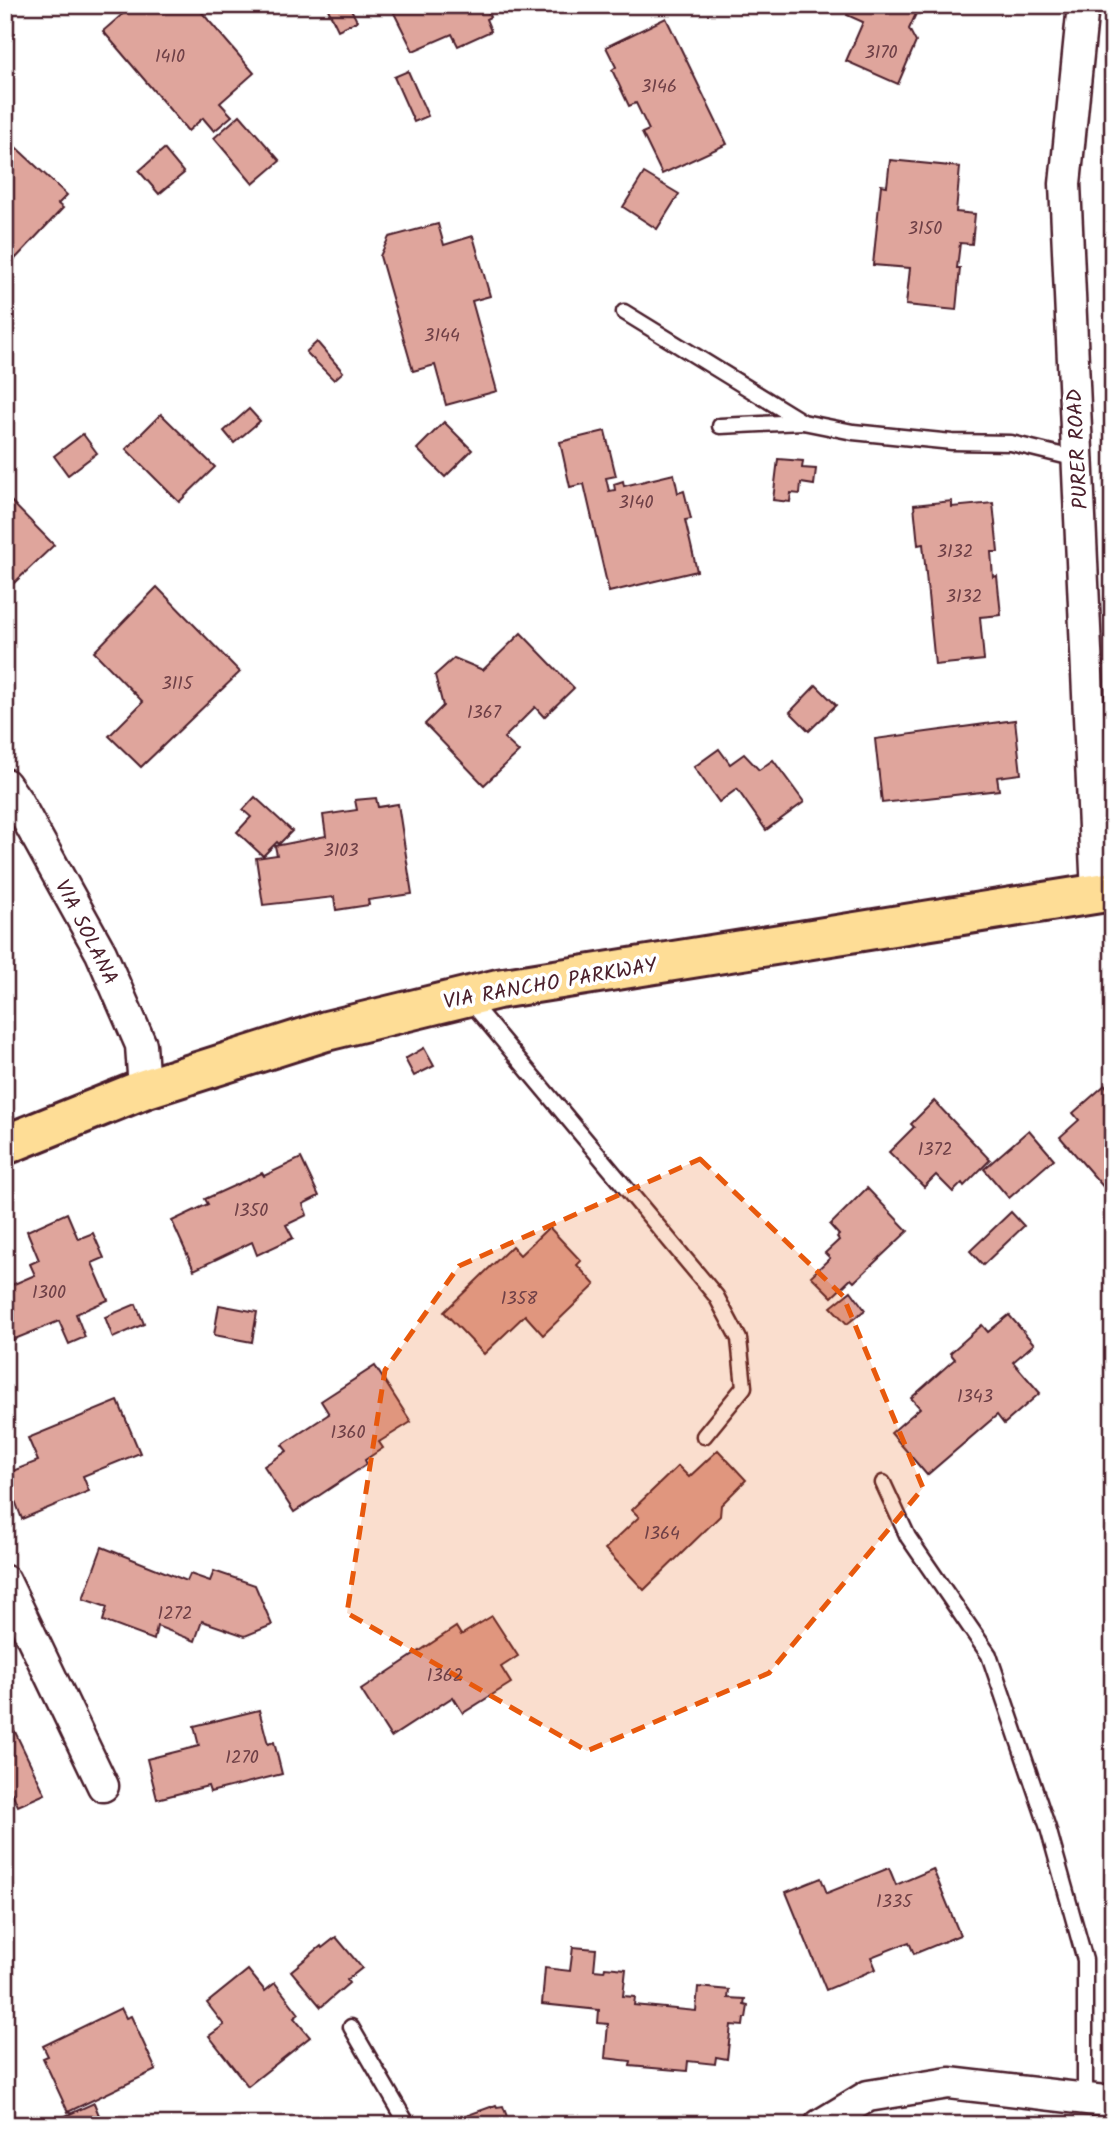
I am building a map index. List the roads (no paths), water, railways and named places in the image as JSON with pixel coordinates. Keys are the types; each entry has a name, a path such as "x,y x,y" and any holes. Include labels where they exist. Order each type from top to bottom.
{"main road":[{"name":"VIA RANCHO PARKWAY","path":"5,1145 144,1089 326,1031 512,986 1105,892"}],"street":[{"name":"PURER ROAD","path":"1083,5 1065,184 1077,460 1105,892"},
{"name":"VIA SOLANA","path":"5,784 101,953 141,1045 144,1089"},
{"path":"5,1581 103,1786"},
{"path":"820,2125 868,2096 949,2083 1099,2100"}],"lane":[{"path":"624,312 803,422"},
{"path":"720,426 803,422 853,432 952,442 1011,443 1077,460"},
{"path":"466,997 716,1296 739,1339 744,1387 704,1436"},
{"path":"883,1483 908,1537 989,1654 1048,1828 1085,1959 1099,2100"},
{"path":"351,2026 408,2125"}]}
